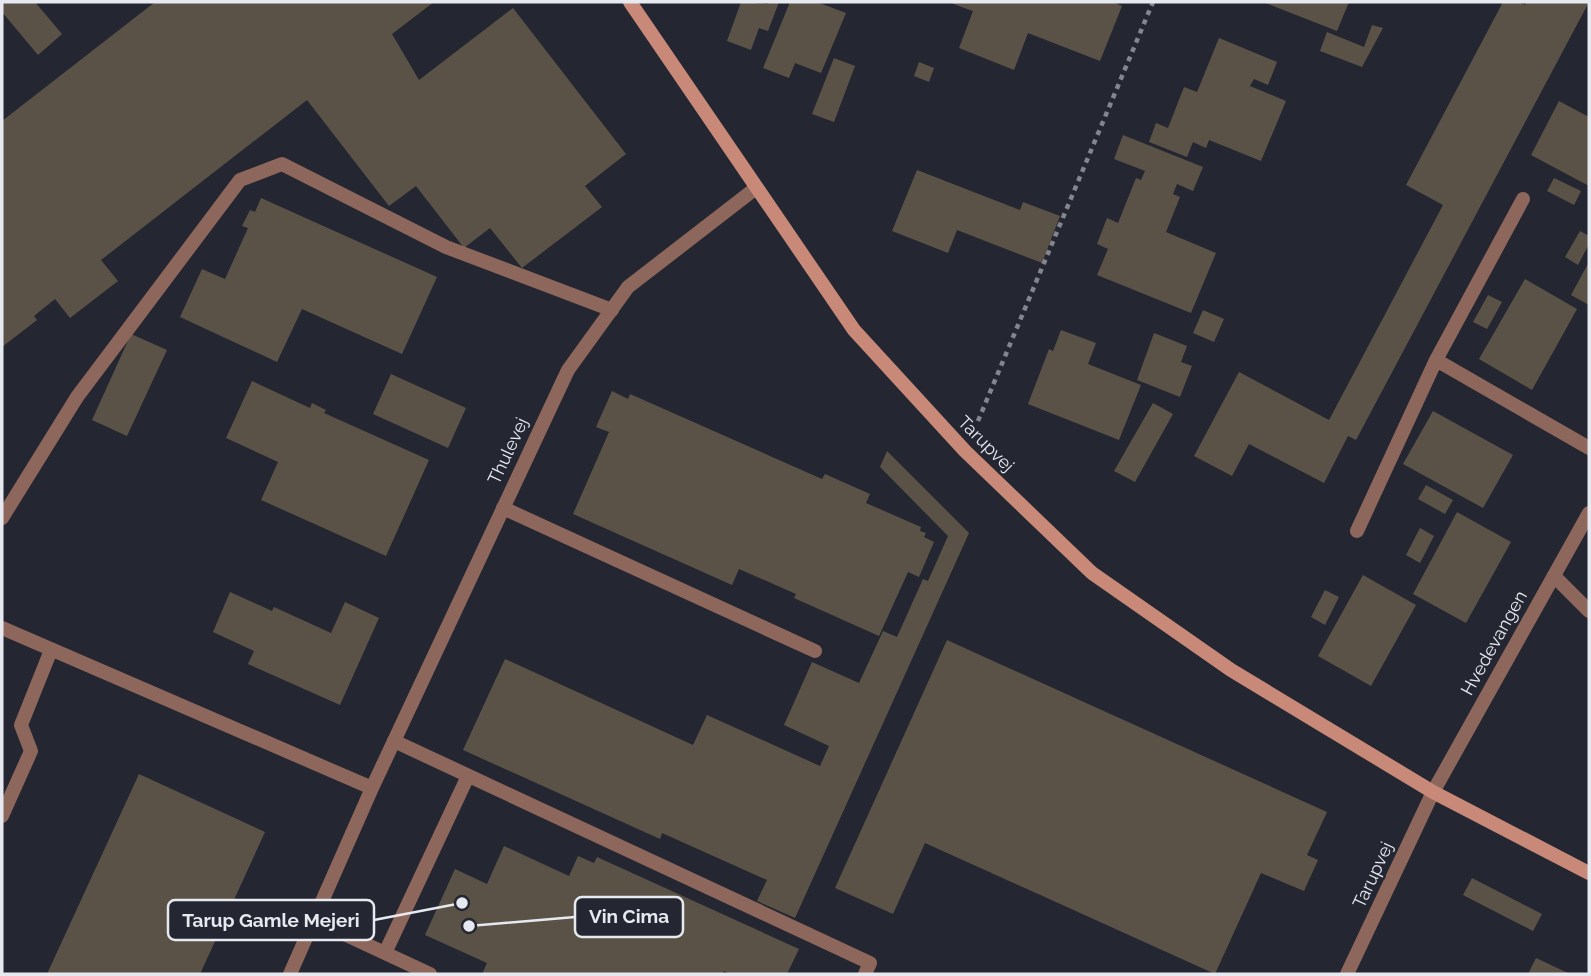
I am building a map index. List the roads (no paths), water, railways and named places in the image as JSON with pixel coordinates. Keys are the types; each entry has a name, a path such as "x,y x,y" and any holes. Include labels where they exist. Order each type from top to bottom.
{"street":[{"name":"Tarupvej","path":"629,2 854,330 965,451 1093,573 1231,670 1433,792 1589,873"},
{"path":"2,518 77,397 240,180 282,164 446,247 612,310"},
{"name":"Thulevej","path":"290,974 372,788 568,370 628,287 756,188"},
{"path":"1357,531 1436,360 1523,199"},
{"path":"1436,360 1589,448"},
{"path":"503,508 815,651"},
{"name":"Hvedevangen","path":"1433,792 1589,513"},
{"path":"1553,576 1589,611"},
{"path":"2,628 372,788"},
{"path":"2,816 31,751 21,725 51,650"},
{"path":"394,741 870,963 865,974"},
{"path":"385,953 468,776"},
{"name":"Tarupvej","path":"1347,974 1433,792"},
{"path":"314,920 430,974"}],"place":[{"name":"Tarup Gamle Mejeri","path":"462,903"},
{"name":"Vin Cima","path":"469,926"}]}
